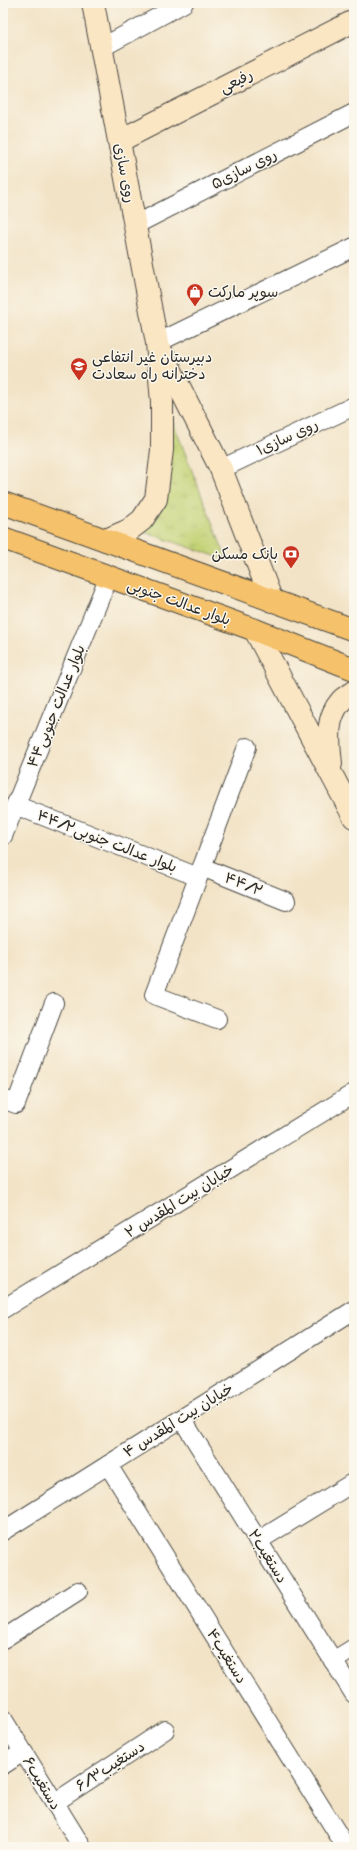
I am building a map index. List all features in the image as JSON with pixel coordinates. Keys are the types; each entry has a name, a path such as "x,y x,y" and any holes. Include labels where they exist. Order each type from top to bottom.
{"main road":[{"path":"3,503 354,630"},
{"name":"بلوار عدالت جنوبی","path":"3,538 255,630 354,669"}],"street":[{"name":"روی سازی","path":"93,3 157,343"},
{"path":"101,48 184,3"},
{"name":"رفیعی","path":"119,141 354,21"},
{"name":"روی سازی۵","path":"135,225 354,112"},
{"path":"157,343 354,247"},
{"path":"157,343 221,469 272,600"},
{"path":"106,540 129,530 142,520 156,499 162,450 162,402 157,343"},
{"name":"روی سازی۱","path":"221,469 354,406"},
{"name":"بلوار عدالت جنوبی۴۴","path":"3,836 109,576"},
{"path":"255,630 354,817"},
{"path":"333,775 328,734 333,715 341,700 354,692"},
{"path":"217,1019 154,995 247,747"},
{"name":"بلوار عدالت جنوبی۴۴/۲","path":"15,806 200,872"},
{"name":"۴۴/۲","path":"200,872 286,901"},
{"path":"3,1099 16,1104 54,1003"},
{"name":"خیابان بیت المقدس ۲","path":"3,1309 354,1093"},
{"name":"خیابان بیت المقدس ۴","path":"3,1531 354,1310"},
{"name":"۲دستغیب","path":"182,1418 354,1694"},
{"name":"دستغیب۴","path":"108,1465 346,1847"},
{"path":"258,1541 354,1482"},
{"path":"3,1639 78,1591"},
{"path":"333,1661 354,1648"},
{"name":"دستغیب۶","path":"3,1719 54,1803 74,1844"},
{"name":"دستغیب۶/۳","path":"54,1803 165,1730"},
{"path":"3,1765 23,1752"}],"green space":[{"path":"169,412 227,560 144,532"}],"place":[{"name":"سوپر مارکت","path":"195,307"},
{"name":"دبیرستان غیر انتفاعی دخترانه راه سعادت","path":"79,381"},
{"name":"بانک مسکن","path":"291,569"}]}
